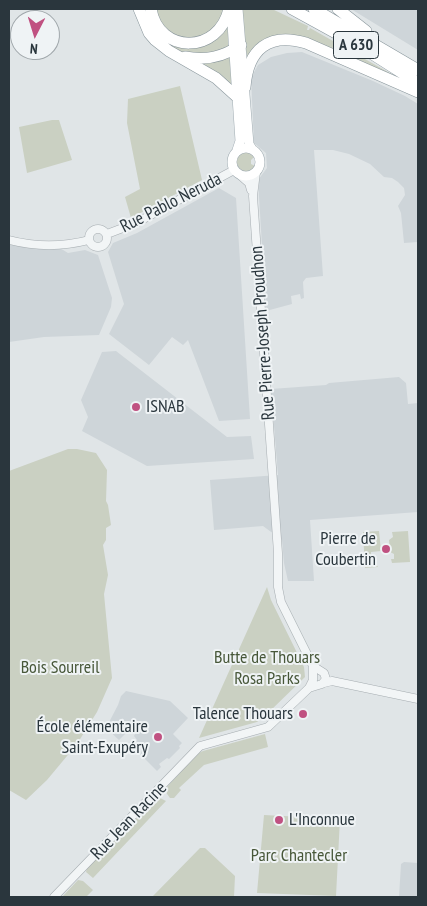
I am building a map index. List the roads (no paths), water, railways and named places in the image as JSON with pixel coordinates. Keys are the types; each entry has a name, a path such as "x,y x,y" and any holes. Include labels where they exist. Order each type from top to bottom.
{"highway":[{"path":"139,9 149,33 155,40 216,78 236,96"},
{"path":"150,9 154,22 162,33 179,42 191,44 205,40 218,31 230,9"},
{"name":"A 630","path":"292,9 363,48 418,83"},
{"name":"A 630","path":"314,9 418,70"},
{"path":"338,9 372,35 378,46"},
{"path":"245,87 246,72 250,61 266,44 279,39 306,43 418,92"},
{"path":"178,56 192,59 210,58 237,48"}],"main road":[{"path":"230,9 237,48 245,87 250,144 260,159 260,166 256,172 249,176 242,176 234,170 231,162 240,141 236,96 237,48 238,9"},
{"path":"237,150 244,148 252,149"}],"street":[{"name":"Rue Pablo Neruda","path":"107,234 136,223 234,170"},
{"name":"Rue Pierre-Joseph Proudhon","path":"256,172 253,196 273,470 278,553 278,592 281,602 321,679"},
{"name":"Rue Pierre-Joseph Proudhon","path":"242,176 249,183 253,196"},
{"path":"96,228 101,228 107,234 108,240 102,247 94,246 89,240 90,234 96,228"},
{"path":"9,240 47,246 65,245 89,240"},
{"path":"321,679 418,699"},
{"name":"Rue Jean Racine","path":"54,897 203,744 268,727 321,679"}],"place":[{"name":"ISNAB","path":"136,407"},
{"name":"Pierre de Coubertin","path":"386,549"},
{"name":"Talence Thouars","path":"303,714"},
{"name":"École élémentaire Saint-Exupéry","path":"158,737"},
{"name":"L'Inconnue","path":"279,820"}],"park label":[{"name":"Bois Sourreil","path":"60,668"},
{"name":"Butte de Thouars Rosa Parks","path":"267,668"},
{"name":"Parc Chantecler","path":"299,856"}]}
